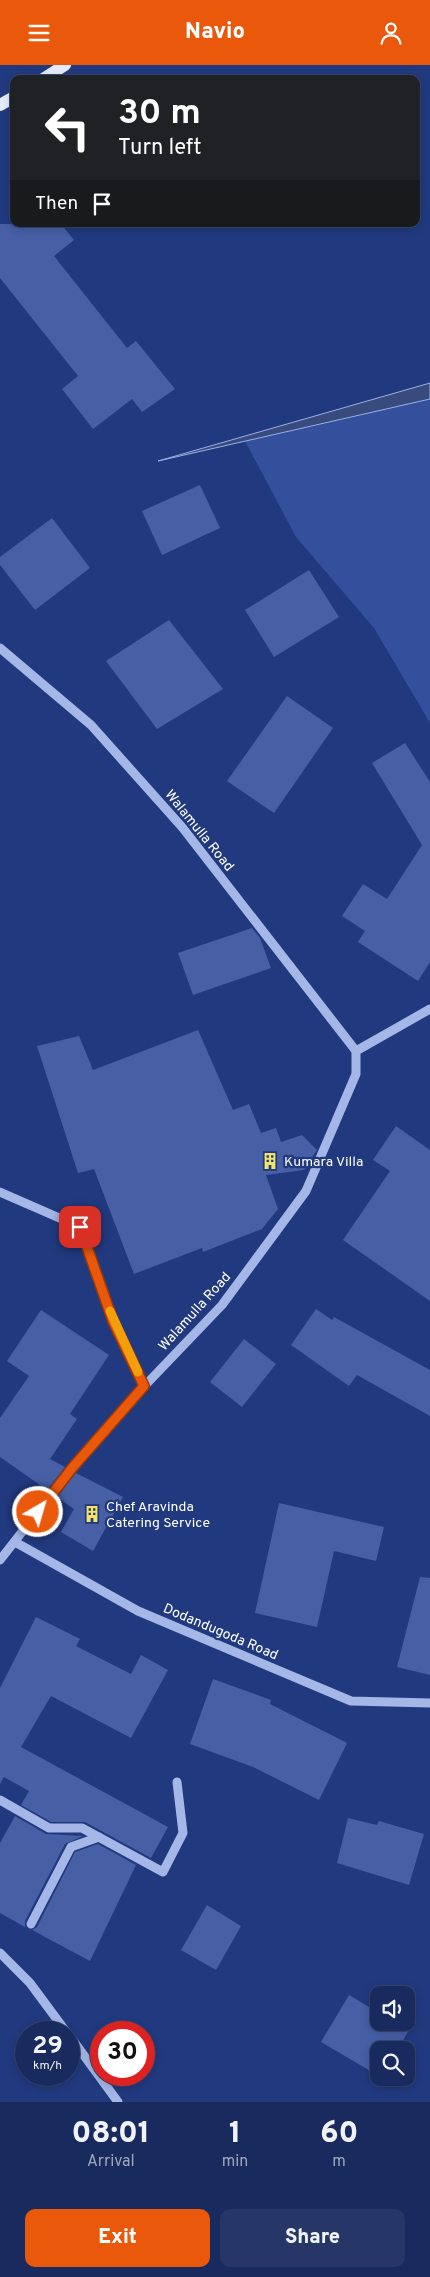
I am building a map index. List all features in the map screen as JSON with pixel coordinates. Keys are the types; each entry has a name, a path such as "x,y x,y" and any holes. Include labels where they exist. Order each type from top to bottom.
{"main road":[{"path":"49,75 64,65"}],"street":[{"name":"Walamulla Road","path":"0,648 91,725 175,819 356,1051 356,1074 306,1191 222,1305 144,1386 73,1467 0,1560"},
{"path":"356,1051 430,1009"},
{"path":"0,1192 80,1227 113,1321 144,1386"},
{"name":"Dodandugoda Road","path":"15,1542 138,1611 351,1701 430,1703"},
{"path":"0,1800 50,1828 82,1828 164,1872 183,1833 177,1782"},
{"path":"31,1924 71,1847 99,1837"},
{"path":"0,1953 30,1983 58,2021"},
{"path":"80,2050 118,2102"}],"shaded area":[{"path":"430,383 430,399 158,461"},
{"path":"430,399 430,723 374,628 296,537 245,441"}],"building":[{"path":"0,224 10,224 10,227 63,227 74,240 54,256 127,348 136,341 175,389 142,412 132,399 93,429 62,389 78,376 0,278"},
{"path":"200,485 220,528 162,555 142,511"},
{"path":"52,518 90,568 35,610 0,565 0,557"},
{"path":"309,570 339,617 274,657 245,610"},
{"path":"169,620 223,689 157,729 106,661"},
{"path":"287,696 333,728 274,813 227,781"},
{"path":"405,743 430,782 430,962 418,981 358,942 365,931 342,916 363,884 387,899 422,845 372,763"},
{"path":"252,928 260,938 271,968 193,995 178,953"},
{"path":"198,1030 233,1110 249,1104 261,1133 276,1128 281,1142 302,1135 317,1150 304,1170 266,1175 278,1209 262,1229 203,1252 202,1248 134,1274 94,1169 78,1173 37,1046 79,1036 93,1070"},
{"path":"396,1126 430,1150 430,1301 343,1240 390,1171 373,1160"},
{"path":"316,1309 332,1320 334,1317 430,1370 430,1416 357,1375 349,1386 291,1345"},
{"path":"41,1310 109,1355 70,1414 77,1419 50,1459 65,1467 47,1490 0,1457 0,1418 29,1376 7,1361"},
{"path":"244,1339 276,1364 242,1407 210,1382"},
{"name":"Chef Aravinda Catering Service","path":"76,1473 123,1497 93,1551 61,1532 74,1509 57,1497"},
{"path":"279,1503 384,1527 376,1561 334,1551 317,1627 255,1613"},
{"path":"420,1577 430,1578 430,1675 397,1667"},
{"path":"36,1617 80,1639 76,1646 131,1674 141,1655 168,1670 131,1738 51,1696 21,1747 168,1827 151,1858 85,1822 51,1822 21,1805 29,1791 4,1777 0,1784 0,1688"},
{"path":"213,1679 271,1700 270,1704 347,1743 319,1800 253,1767 190,1744"},
{"path":"15,1816 46,1834 83,1836 65,1844 25,1921 25,1927 0,1913 0,1843"},
{"path":"348,1818 377,1825 379,1821 424,1834 409,1885 337,1863"},
{"path":"98,1844 136,1865 90,1961 32,1930 37,1927 75,1852"},
{"path":"207,1905 241,1926 216,1970 181,1950"},
{"path":"349,1995 370,2008 370,2031 408,2031 402,2041 370,2041 370,2071 321,2042"}],"slow traffic":[{"path":"110,1311 138,1372"}],"place":[{"name":"Kumara Villa","path":"270,1161"},
{"name":"Chef Aravinda Catering Service","path":"92,1514"}],"route":[{"path":"38,1512 73,1467 144,1386 113,1321 80,1227"}]}
